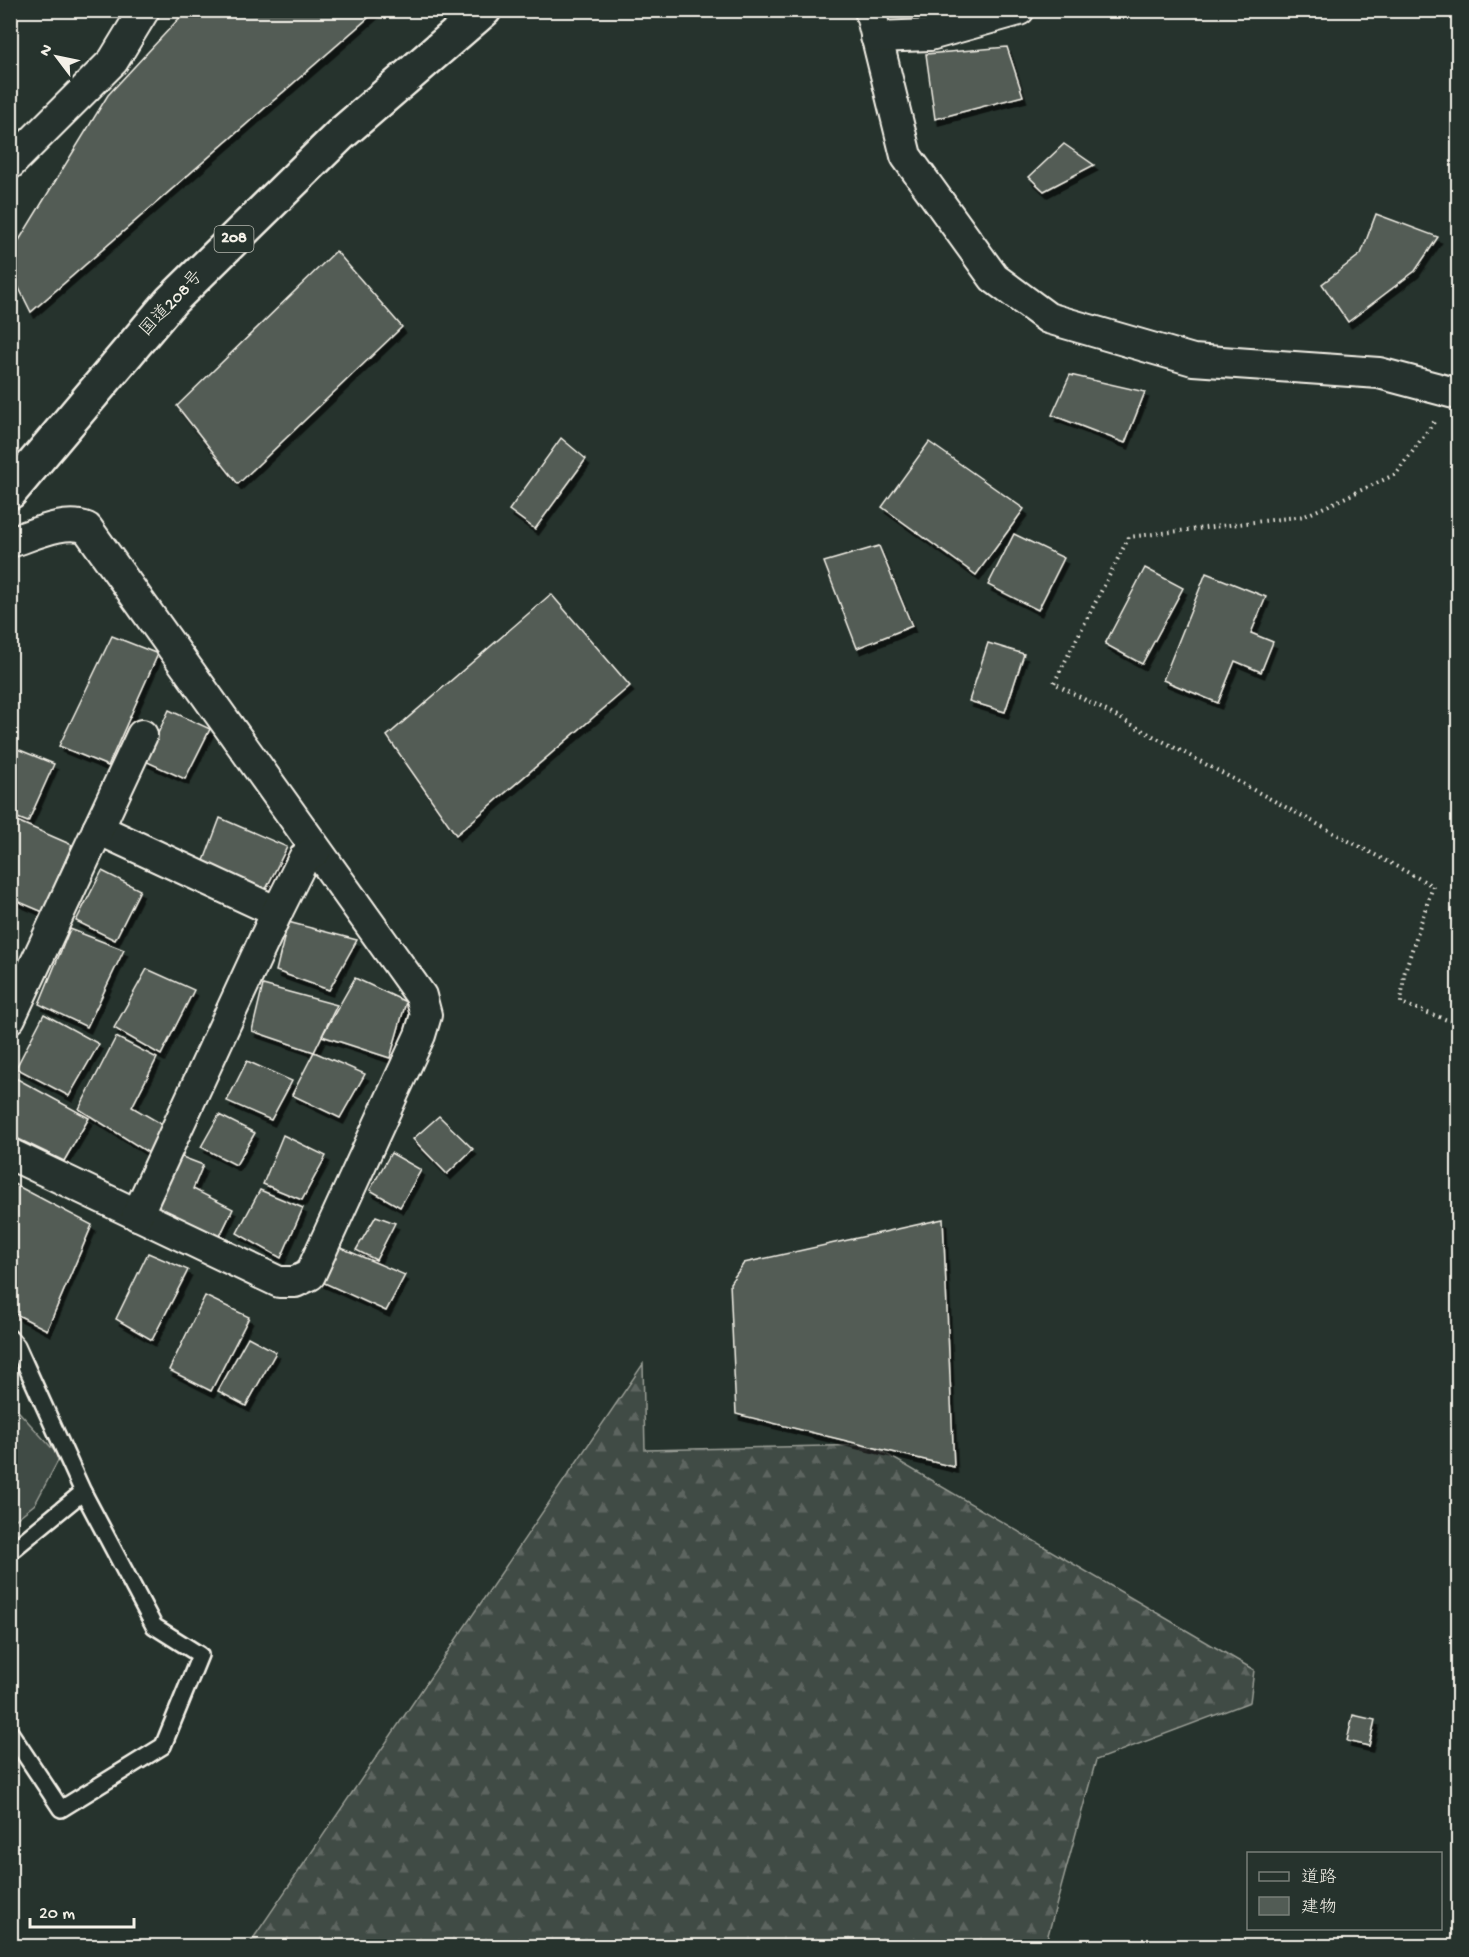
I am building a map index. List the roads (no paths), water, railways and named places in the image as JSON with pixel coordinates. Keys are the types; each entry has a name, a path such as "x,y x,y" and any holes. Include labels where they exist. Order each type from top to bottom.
{"highway":[{"name":"国道208号","path":"10,492 171,301 341,134 484,10"}],"street":[{"path":"10,164 113,61 144,10"},
{"path":"1019,10 930,35 873,24 906,156 994,278 1048,318 1193,360 1379,373 1457,393"},
{"path":"10,542 59,527 76,524 87,528 420,996 426,1015 420,1035 310,1275 296,1282 279,1282 10,1154"},
{"path":"10,1018 142,735"},
{"path":"98,829 277,912"},
{"path":"137,1215 277,912 304,858 315,851"}],"lane":[{"path":"10,1338 18,1346 83,1492 154,1626 200,1655 163,1746 60,1809 10,1732"},
{"path":"10,1552 83,1492"}]}
